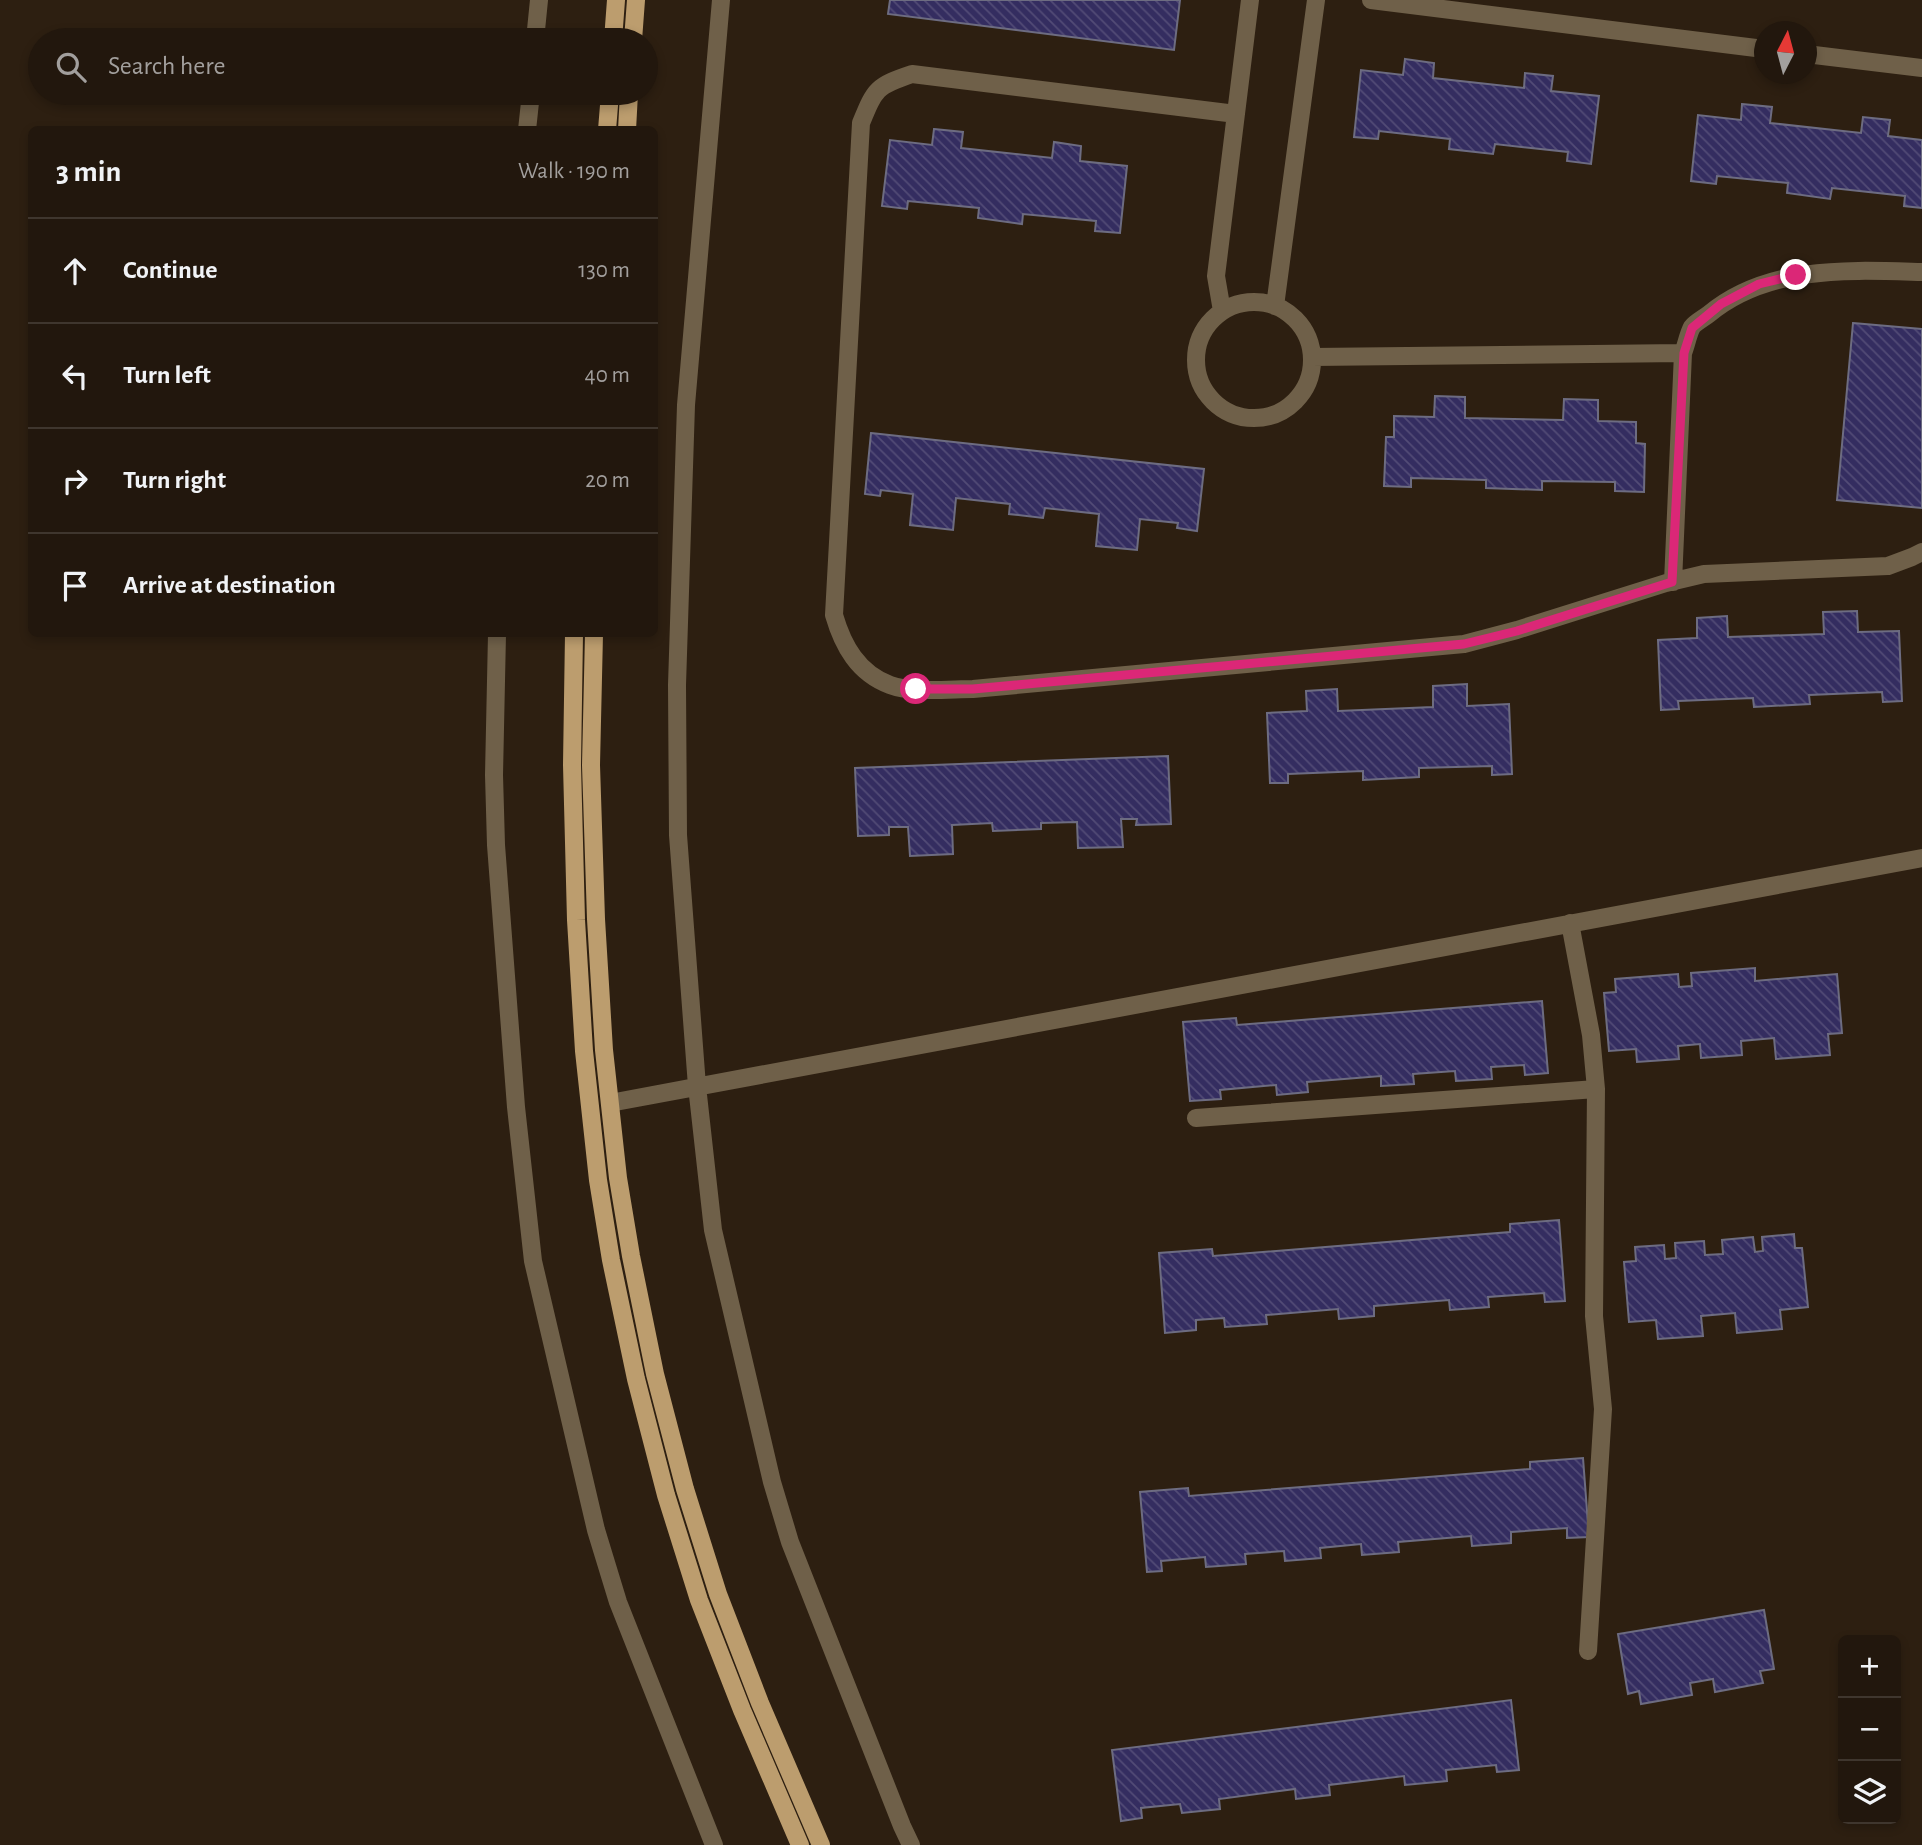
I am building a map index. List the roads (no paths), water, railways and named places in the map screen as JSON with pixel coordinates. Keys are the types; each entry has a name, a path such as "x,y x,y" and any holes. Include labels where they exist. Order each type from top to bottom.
{"main road":[{"path":"615,28 617,0"},
{"path":"634,28 636,0"},
{"path":"607,126 609,105"},
{"path":"627,126 628,105"},
{"path":"574,637 572,765 576,920 584,1051 598,1180 611,1259 649,1430 699,1600 742,1710 800,1845"},
{"path":"594,637 591,765 596,919 604,1049 618,1178 631,1256 655,1374 685,1489 718,1594 760,1703 821,1845"}],"street":[{"path":"536,28 539,0"},
{"path":"722,0 686,405 677,685 678,835 697,1086 713,1230 772,1482 790,1542 911,1845"},
{"path":"1222,311 1216,276 1250,0"},
{"path":"1275,306 1316,0"},
{"path":"1371,0 1754,47"},
{"path":"1817,55 1922,68"},
{"path":"1236,114 912,74 886,83 873,94 861,123 834,615 841,639 863,670 891,686 973,689 1464,644 1517,631 1704,574 1888,566 1922,552"},
{"path":"527,126 530,105"},
{"path":"1672,582 1684,353 1692,328 1721,304 1759,284 1796,275 1850,271 1922,272"},
{"path":"1257,302 1275,306 1290,314 1301,326 1309,340 1311,373 1304,390 1292,405 1275,414 1256,419 1237,416 1220,408 1206,394 1198,377 1195,358 1199,340 1208,324 1222,311 1239,304 1257,302"},
{"path":"1312,357 1684,353"},
{"path":"497,637 494,762 496,845 516,1107 533,1261 596,1530 618,1602 714,1845"},
{"path":"610,1103 1922,858"},
{"path":"1570,923 1591,1035 1596,1089 1594,1317 1603,1409 1588,1651"},
{"path":"1196,1118 1596,1089"}]}
